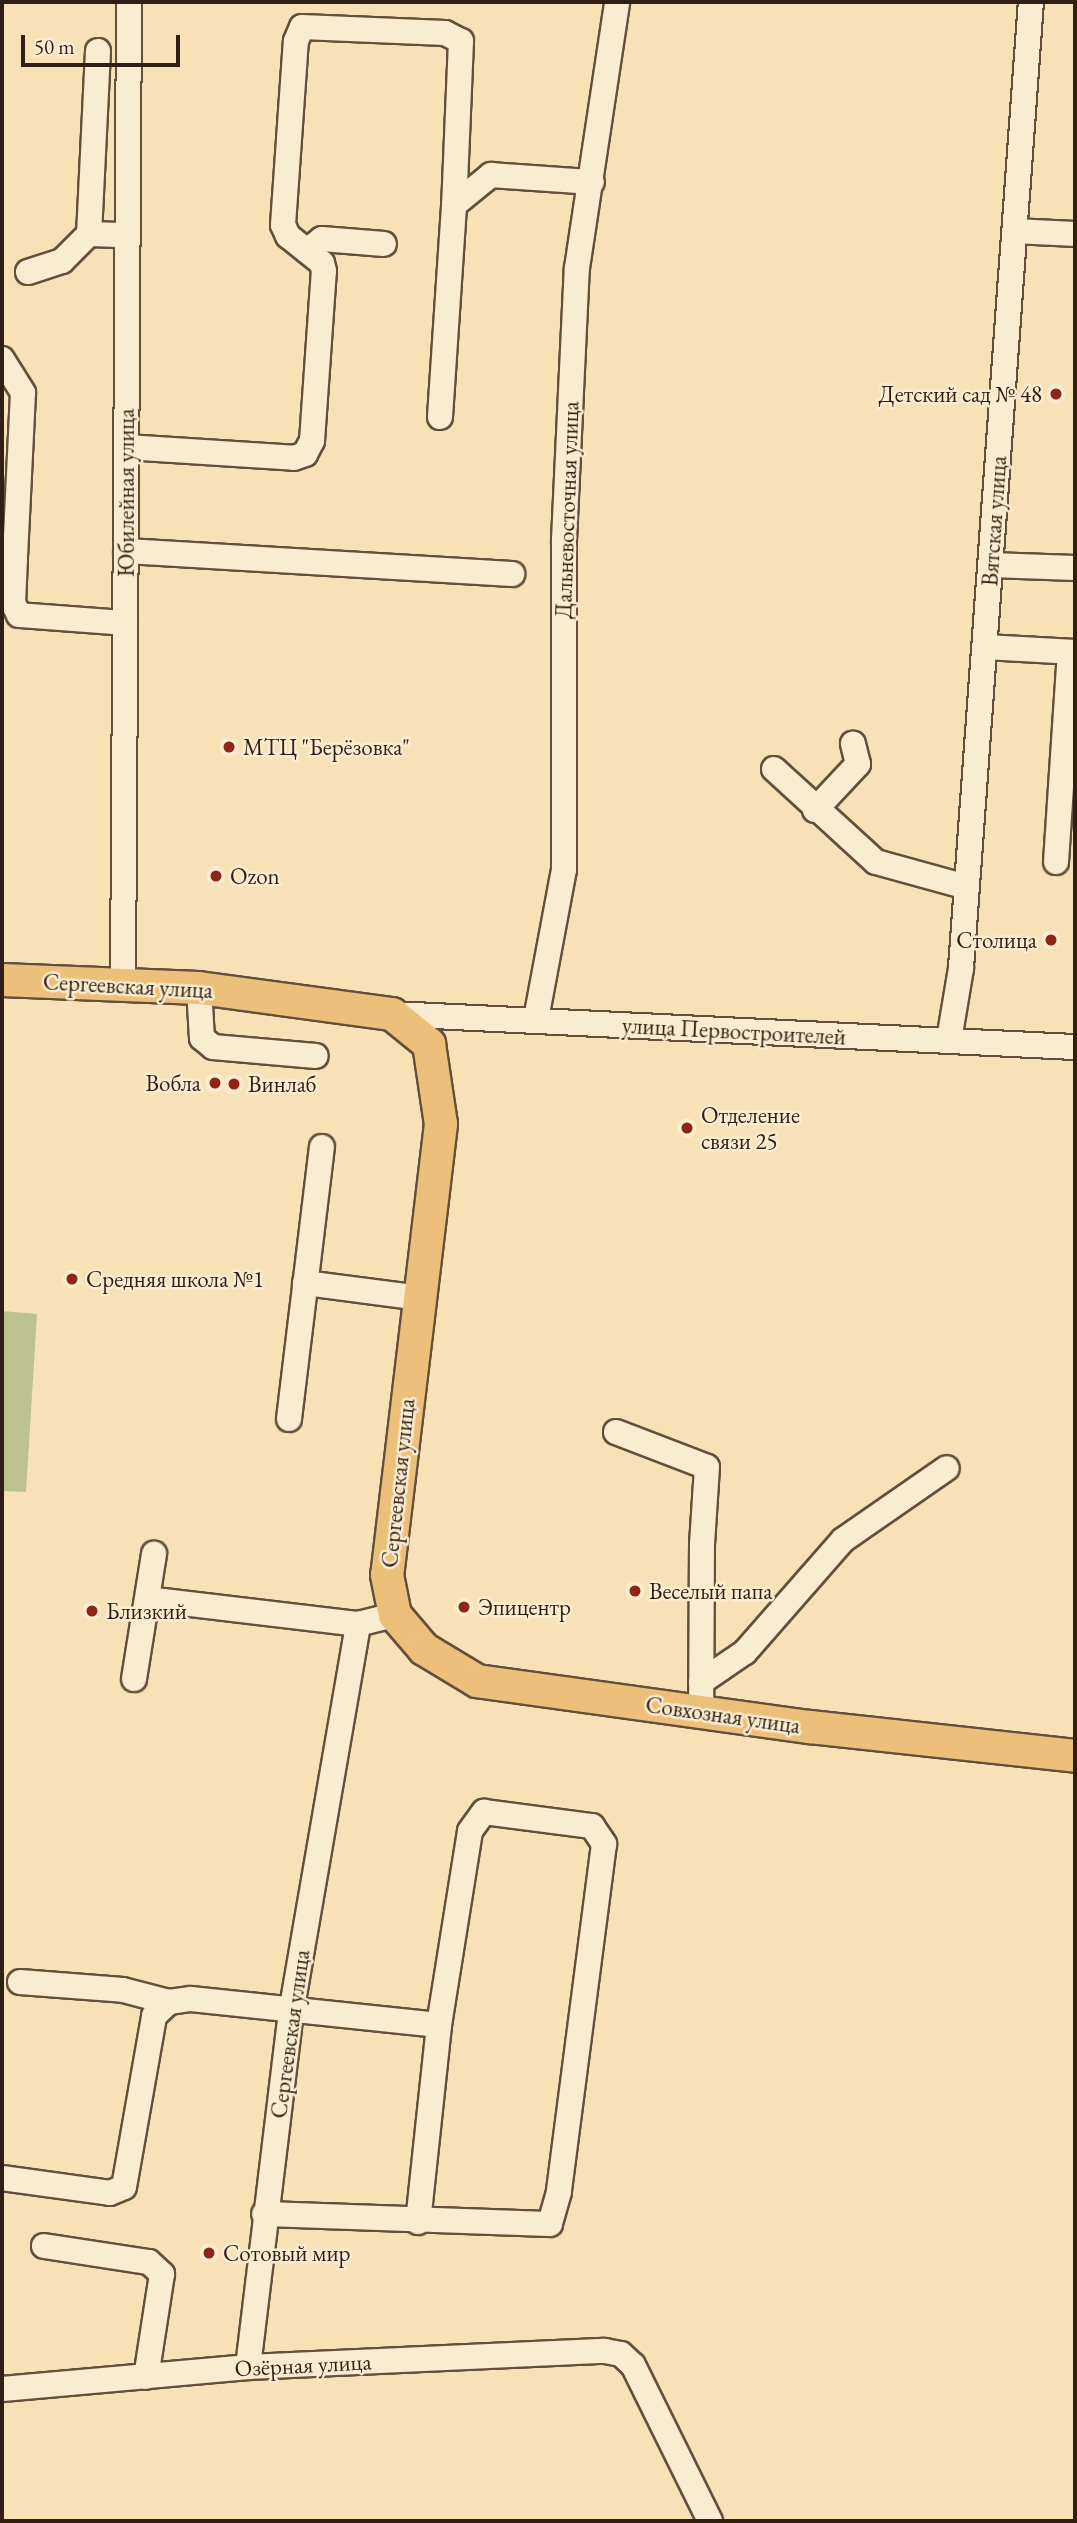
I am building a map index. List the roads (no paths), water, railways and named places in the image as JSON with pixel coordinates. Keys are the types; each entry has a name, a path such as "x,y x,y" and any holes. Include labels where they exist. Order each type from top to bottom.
{"main road":[{"name":"Сергеевская улица","path":"2,980 199,988 392,1014 429,1044 441,1124 387,1575 395,1615"},
{"name":"Совхозная улица","path":"395,1615 424,1649 477,1681 701,1697 1075,1756"}],"street":[{"name":"Юбилейная улица","path":"123,984 129,2"},
{"name":"Дальневосточная улица","path":"536,1019 564,870 564,540 577,268 617,2"},
{"name":"Вятская улица","path":"949,1040 961,968 1031,2"},
{"path":"126,447 294,458 305,454 312,441 324,271 307,251 288,236 283,225 296,41 307,24 445,33 461,41 454,205 440,417"},
{"path":"28,272 62,261 89,234 98,51"},
{"path":"454,205 491,175 592,182"},
{"path":"1015,231 1075,234"},
{"path":"89,234 127,235"},
{"path":"307,251 322,239 384,244"},
{"path":"2,359 23,393 8,557 13,604 19,615 125,623"},
{"path":"126,551 512,574"},
{"path":"991,565 1075,568"},
{"path":"985,647 1072,652 1056,862"},
{"path":"815,810 858,764 853,744"},
{"path":"774,769 815,810 876,862 967,887"},
{"path":"199,988 202,1038 213,1047 316,1056"},
{"name":"улица Первостроителей","path":"392,1014 536,1019 664,1030 1075,1047"},
{"path":"289,1419 322,1147"},
{"path":"305,1283 420,1298"},
{"path":"617,1432 707,1467 702,1544 701,1697"},
{"path":"701,1697 745,1652 843,1540 947,1468"},
{"path":"134,1679 154,1554"},
{"path":"148,1599 358,1624 395,1615"},
{"name":"Сергеевская улица","path":"247,2367 291,2013 358,1624"},
{"path":"264,2214 418,2222 541,2227 556,2216 604,1844 592,1826 484,1811 470,1831 439,2025 418,2222"},
{"path":"20,1982 123,1990 169,2002 191,2000 291,2013 439,2025"},
{"path":"2,2178 110,2193 124,2187 154,2016 169,2002"},
{"path":"44,2246 149,2262 162,2274 146,2377"},
{"name":"Озёрная улица","path":"2,2389 247,2367 606,2351 621,2354 633,2365 710,2521"}],"place":[{"name":"Детский сад № 48","path":"1056,394"},
{"name":"МТЦ \"Берёзовка\"","path":"229,747"},
{"name":"Ozon","path":"216,876"},
{"name":"Столица","path":"1051,940"},
{"name":"Вобла","path":"215,1083"},
{"name":"Винлаб","path":"234,1084"},
{"name":"Отделение связи 25","path":"687,1128"},
{"name":"Средняя школа №1","path":"72,1279"},
{"name":"Веселый папа","path":"635,1591"},
{"name":"Эпицентр","path":"464,1607"},
{"name":"Близкий","path":"92,1611"},
{"name":"Сотовый мир","path":"209,2253"}]}
